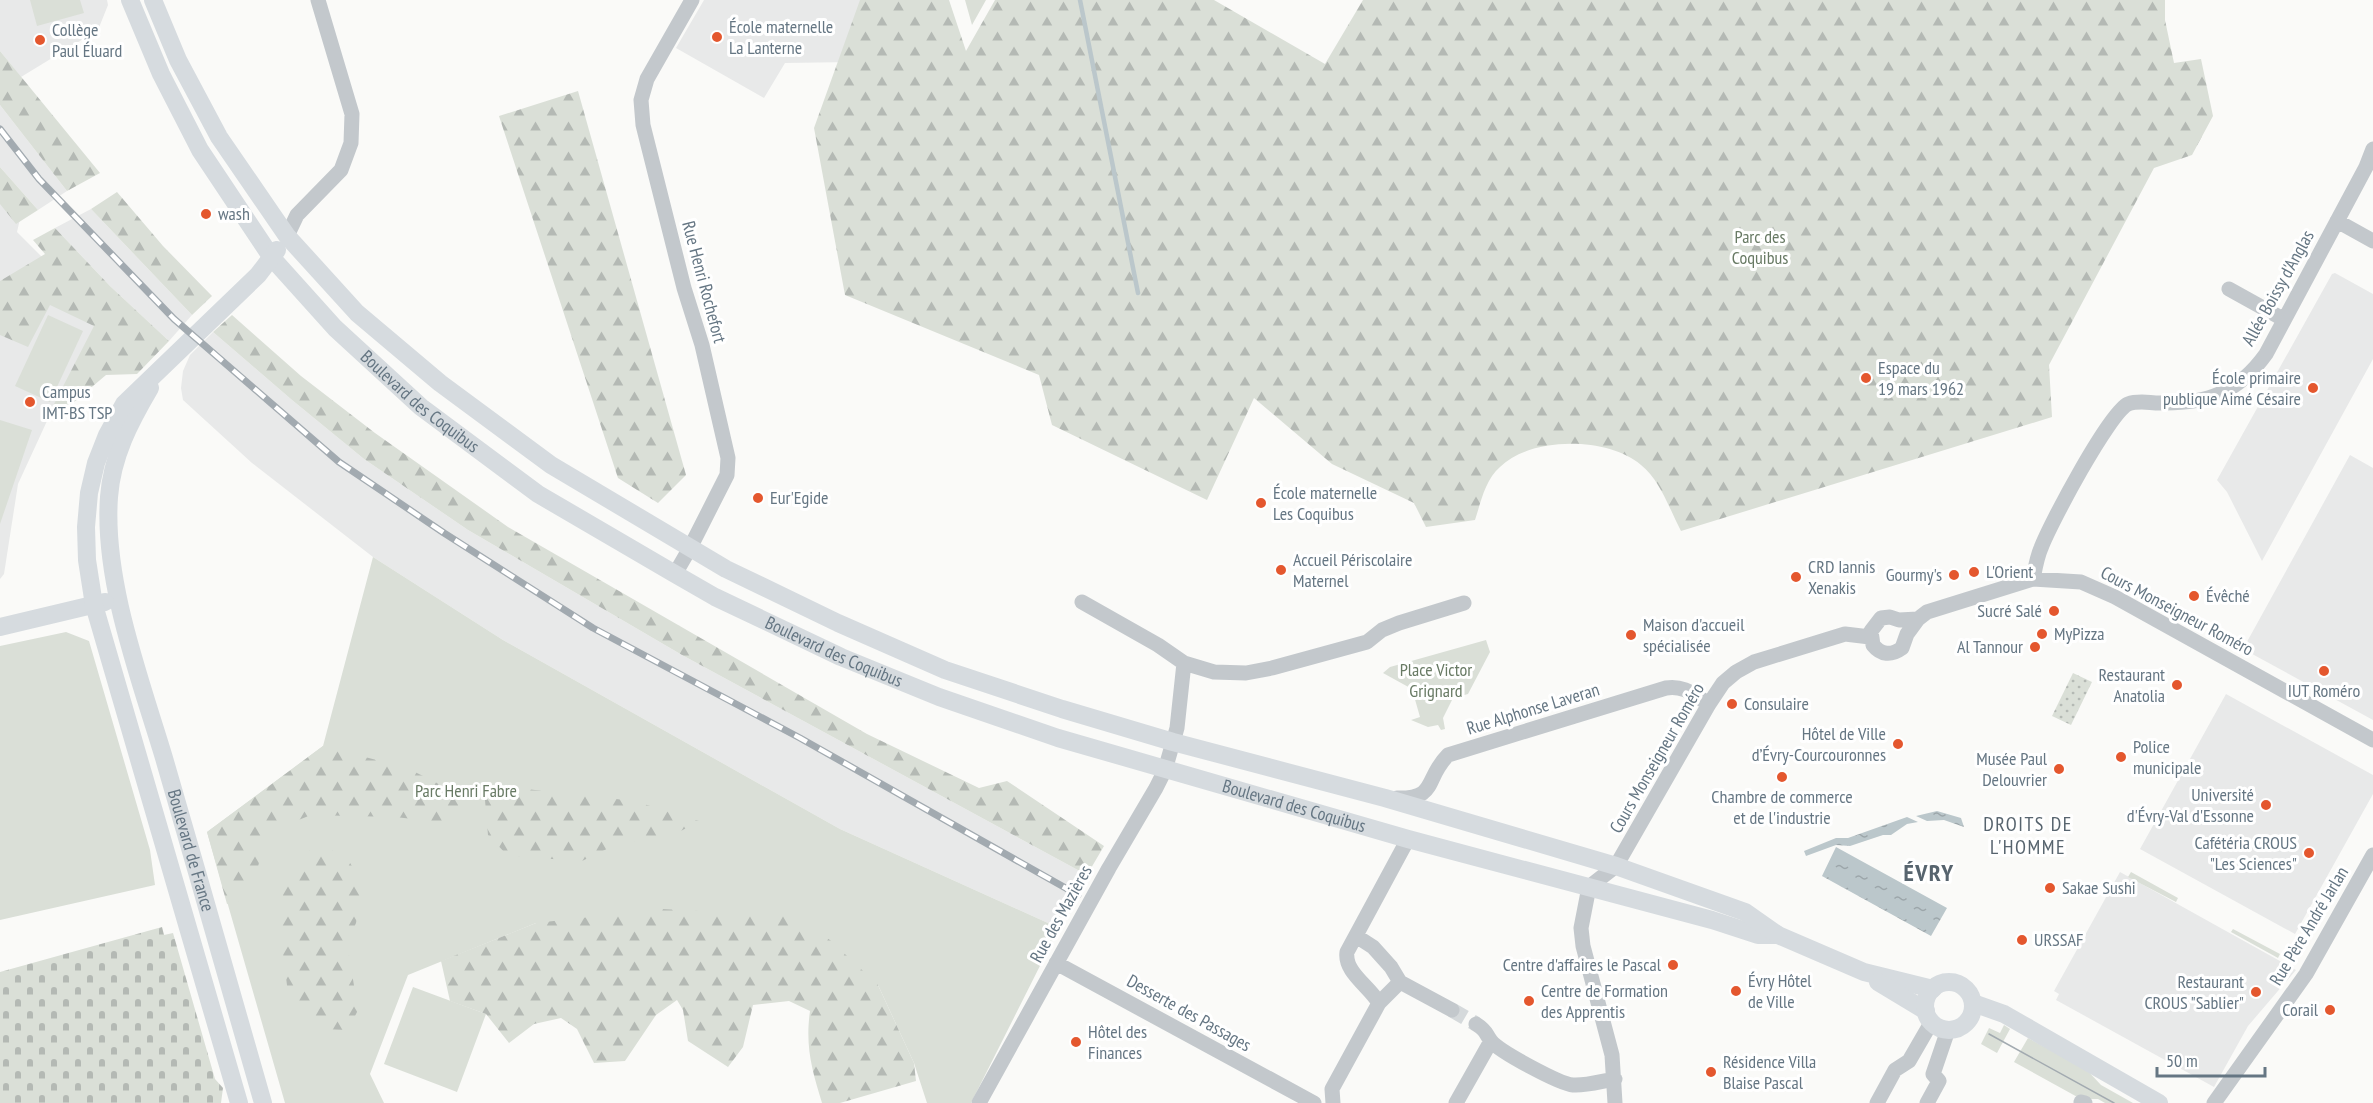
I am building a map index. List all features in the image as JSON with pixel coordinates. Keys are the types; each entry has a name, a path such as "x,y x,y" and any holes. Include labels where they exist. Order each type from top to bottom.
{"main road":[{"name":"Boulevard des Coquibus","path":"130,0 161,74 200,150 272,258 335,328 421,406 538,494 715,597 841,657 939,697 1058,738 1408,839 1758,935 1778,935"},
{"name":"Boulevard des Coquibus","path":"153,0 178,60 219,136 287,236 357,313 440,383 550,465 726,569 838,623 945,670 1062,709 1173,742 1384,798 1616,866 1745,912 1778,935 1864,972 1932,989"},
{"name":"Boulevard de France","path":"239,1103 94,605 87,560 86,527 89,493 96,463 107,435 124,404 159,373 258,275 287,236"},
{"name":"Boulevard de France","path":"159,373 121,441 113,469 109,509 113,563 118,598 139,677 263,1103"},
{"path":"0,627 118,598"},
{"name":"Boulevard des Coquibus","path":"1864,972 1928,1017"},
{"path":"1944,982 1953,982 1966,990 1973,1003 1972,1011 1958,1029 1948,1030 1928,1017 1928,995 1932,989 1944,982"},
{"path":"1973,1003 2004,1014 2159,1103"}],"street":[{"path":"287,236 297,215 341,170 351,143 352,114 318,0"},
{"name":"Rue Henri Rochefort","path":"675,574 727,475 728,458 702,345 684,288 643,125 641,100 647,79 692,0"},
{"name":"Allée Boissy d'Anglas","path":"2033,579 2041,548 2048,534 2103,432 2118,412 2128,405 2141,401 2193,402 2237,385 2253,372 2266,354 2366,167 2373,149"},
{"path":"2337,221 2373,241"},
{"path":"2229,289 2283,319"},
{"name":"Cours Monseigneur Roméro","path":"1589,887 1616,866 1709,704 1723,683 1736,672 1754,662 1845,634 1870,637 1875,648 1888,654 1902,648 1903,627 1927,612 2033,579 2081,582 2096,588 2373,740"},
{"path":"1083,602 1158,645 1184,663 1214,672 1246,673 1367,642 1382,630 1399,623 1464,603"},
{"path":"1870,637 1873,626 1881,618 1890,617 1903,627"},
{"name":"Rue des Mazières","path":"979,1103 1165,770 1177,728 1184,663"},
{"name":"Rue Alphonse Laveran","path":"1384,798 1414,799 1424,794 1440,763 1448,755 1666,688 1685,689 1709,704"},
{"path":"1379,1003 1372,991 1350,969 1346,961 1347,952 1408,839"},
{"name":"Rue Père André Jarlan","path":"2214,1103 2306,974 2373,855"},
{"path":"1589,887 1581,928 1583,946 1607,1030 1615,1079 1615,1103"},
{"path":"1356,936 1373,947 1391,967 1400,982 1452,1010"},
{"name":"Desserte des Passages","path":"1056,963 1309,1100"},
{"path":"1309,1100 1333,1096 1379,1003 1400,982"},
{"path":"1877,1103 1895,1070 1909,1061 1928,1017"},
{"path":"1476,1024 1487,1031 1491,1041 1509,1054 1559,1081 1570,1085 1615,1079"},
{"path":"1933,1074 1948,1030"},
{"path":"1456,1103 1491,1041"},
{"path":"1909,1061 1933,1074 1939,1081 1927,1103"}],"shaded area":[{"name":"Collège Paul Éluard","path":"0,0 107,0 108,5 98,30 21,77 0,51"},
{"path":"704,0 897,0 852,62 785,63 764,98 676,48"},
{"path":"0,105 67,191 38,210 0,167"},
{"name":"Campus IMT-BS TSP","path":"0,194 20,219 17,232 140,355 72,382 47,421 18,484 4,574 0,579"},
{"path":"91,209 192,315 169,341 110,286 55,228"},
{"name":"École primaire publique Aimé Césaire","path":"2335,273 2373,294 2373,359 2262,561 2227,492 2217,480 2332,274"},
{"path":"213,332 364,459 468,530 682,655 1087,875 1059,928 840,829 503,640 373,557 252,463 183,400 181,388 183,371 190,355"},
{"path":"2350,455 2373,468 2373,720 2243,649"},
{"name":"Université d'Évry-Val d'Essonne","path":"2226,694 2373,775 2373,794 2295,934 2140,849"},
{"name":"Université d'Évry-Val d'Essonne","path":"2120,872 2296,970 2248,1026 2214,1087 2056,1000 2059,994 2054,991"}],"green space":[{"path":"30,0 80,0 84,13 37,26"},
{"name":"Parc des Coquibus","path":"860,0 949,0 966,51 995,0 1214,0 1325,64 1363,0 2165,0 2165,20 2174,63 2201,59 2213,116 2192,155 2154,168 2049,365 2052,417 1681,531 1659,487 1641,465 1610,449 1590,445 1550,445 1514,457 1495,472 1487,485 1475,520 1426,527 1414,503 1332,464 1254,398 1207,500 1052,425 1039,375 845,295 814,128"},
{"path":"965,0 986,0 972,25"},
{"path":"0,51 100,173 67,191 0,105"},
{"path":"578,91 686,475 658,503 618,478 499,116"},
{"path":"0,167 38,210 16,224 0,204"},
{"path":"117,192 163,246 212,296 192,315 91,209"},
{"path":"55,228 110,286 169,341 137,374 106,375 67,408 54,404 94,326 50,305 28,347 0,335 0,281 45,254 33,240"},
{"path":"48,315 83,331 50,402 15,386"},
{"path":"232,315 301,376 375,433 508,527 867,734 979,788 1007,781 1104,846 1087,875 682,655 468,530 364,459 213,332"},
{"path":"0,420 32,430 0,524"},
{"name":"Parc Henri Fabre","path":"373,557 503,640 840,829 1059,928 971,1103 927,1103 914,1063 878,985 536,923 408,975 370,1074 384,1103 285,1103 207,832 323,746"},
{"path":"66,632 89,641 150,850 155,885 0,920 0,646"},
{"name":"Place Victor Grignard","path":"1486,640 1490,652 1468,694 1453,698 1443,718 1445,729 1441,730 1438,725 1428,727 1411,720 1420,717 1412,689 1383,673 1390,667"},
{"path":"2073,673 2092,682 2071,725 2052,716"},
{"path":"323,746 407,768 459,794 458,824 395,817 311,815 266,833 257,871 247,899 227,904 207,832"},
{"path":"526,789 634,801 699,821 670,837 619,843 582,861 508,856 488,835 485,800"},
{"path":"315,844 346,856 363,885 356,923 347,943 358,1010 348,1030 323,1029 288,993 280,930 284,883"},
{"path":"2131,872 2178,898 2176,902 2128,877"},
{"path":"661,909 793,916 830,940 878,985 914,1063 916,1081 840,1103 822,1103 810,1058 808,1036 810,1011 789,1001 753,1005 743,1047 728,1067 688,1041 683,1010 677,1000 656,1015 625,1061 594,1063 577,1029 561,1018 534,1024 509,1043 486,1014 450,1001 441,961 536,923"},
{"path":"162,927 164,935 173,933 215,1079 223,1088 221,1103 0,1103 0,972"},
{"path":"2233,929 2280,954 2278,958 2231,932"},
{"path":"413,987 486,1014 457,1092 384,1064"},
{"path":"2004,1025 2010,1029 1997,1053 1981,1044 1989,1028 2000,1033"},
{"path":"2028,1038 2086,1069 2101,1085 2133,1103 2105,1103 2098,1099 2081,1099 2014,1062"}],"water":[{"path":"1937,811 1961,818 1964,827 1944,820 1927,821 1916,816"},
{"path":"1907,817 1918,822 1907,824 1891,835 1883,835 1850,846 1836,845 1806,856 1804,851 1836,838 1848,838"},
{"path":"1836,847 1947,908 1931,936 1822,876"}],"waterway":[{"path":"1080,0 1138,293"}],"tunnel":[{"path":"1452,1010 1476,1024"}],"tram line":[{"path":"1989,1034 2114,1103"}],"railway":[{"path":"0,129 39,179 174,319 339,462 444,533 593,628 800,738 1078,895"}],"place":[{"name":"École maternelle La Lanterne","path":"717,37"},
{"name":"Collège Paul Éluard","path":"40,40"},
{"name":"wash","path":"206,214"},
{"name":"Espace du 19 mars 1962","path":"1866,378"},
{"name":"École primaire publique Aimé Césaire","path":"2313,388"},
{"name":"Campus IMT-BS TSP","path":"30,402"},
{"name":"Eur'Egide","path":"758,498"},
{"name":"École maternelle Les Coquibus","path":"1261,503"},
{"name":"Accueil Périscolaire Maternel","path":"1281,570"},
{"name":"L'Orient","path":"1974,572"},
{"name":"Gourmy's","path":"1954,575"},
{"name":"CRD Iannis Xenakis","path":"1796,577"},
{"name":"Évêché","path":"2194,596"},
{"name":"Sucré Salé","path":"2054,611"},
{"name":"MyPizza","path":"2042,634"},
{"name":"Maison d'accueil spécialisée","path":"1631,635"},
{"name":"Al Tannour","path":"2035,647"},
{"name":"IUT Roméro","path":"2324,671"},
{"name":"Restaurant Anatolia","path":"2177,685"},
{"name":"Consulaire","path":"1732,704"},
{"name":"Hôtel de Ville d’Évry-Courcouronnes","path":"1898,744"},
{"name":"Police municipale","path":"2121,757"},
{"name":"Musée Paul Delouvrier","path":"2059,769"},
{"name":"Chambre de commerce et de l'industrie","path":"1782,777"},
{"name":"Université d'Évry-Val d'Essonne","path":"2266,805"},
{"name":"Cafétéria CROUS \"Les Sciences\"","path":"2309,853"},
{"name":"Sakae Sushi","path":"2050,888"},
{"name":"URSSAF","path":"2022,940"},
{"name":"Centre d'affaires le Pascal","path":"1673,965"},
{"name":"Évry Hôtel de Ville","path":"1736,991"},
{"name":"Restaurant CROUS \"Sablier\"","path":"2256,992"},
{"name":"Centre de Formation des Apprentis","path":"1529,1001"},
{"name":"Corail","path":"2330,1010"},
{"name":"Hôtel des Finances","path":"1076,1042"},
{"name":"Résidence Villa Blaise Pascal","path":"1711,1072"}],"district":[{"name":"DROITS DE L'HOMME","path":"2028,836"},
{"name":"ÉVRY","path":"1929,873"}]}
